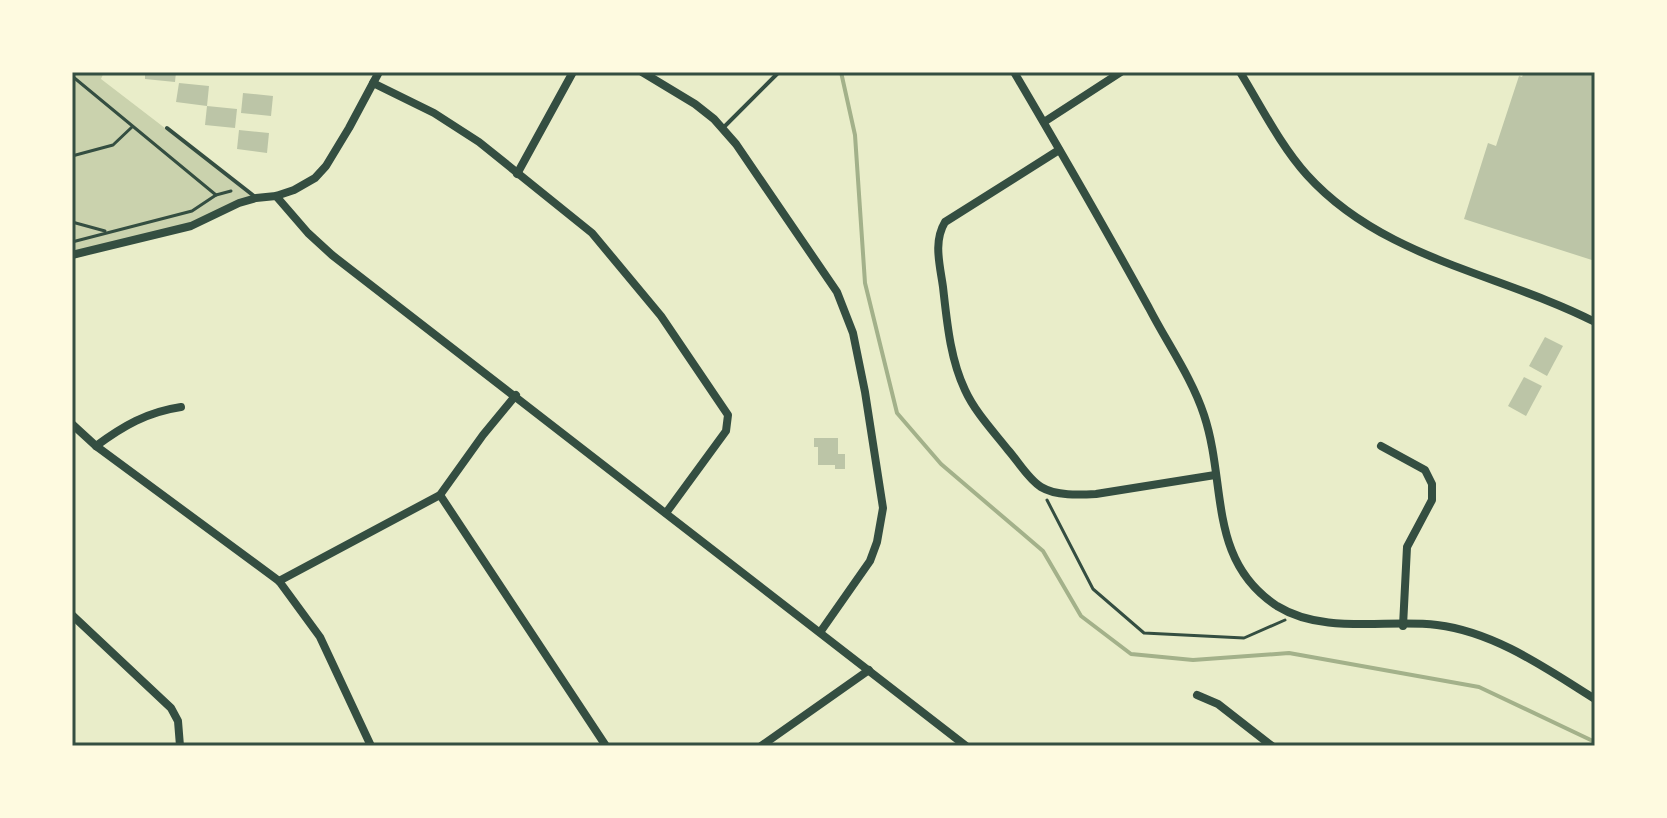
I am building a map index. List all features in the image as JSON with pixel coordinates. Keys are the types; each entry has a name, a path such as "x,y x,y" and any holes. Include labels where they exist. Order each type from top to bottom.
{"street":[{"path":"72,255 191,226 256,198 276,196 315,178 326,166 379,72"},
{"path":"517,174 573,72"},
{"path":"642,72 695,104 722,129 785,213 837,292 853,333 881,493 881,522 870,561 821,631"},
{"path":"1014,72 1082,185 1199,402 1205,418 1225,532 1232,555 1252,585 1296,616 1322,621 1435,625 1486,638 1545,667 1595,699"},
{"path":"1044,122 1121,72"},
{"path":"1240,72 1289,153 1306,174 1345,210 1434,260 1567,308 1595,322"},
{"path":"373,83 434,113 479,142 554,200 592,233 661,316 728,415 726,431 666,513"},
{"path":"1059,150 945,222 939,232 937,244 951,346 965,389 976,409 1040,486 1053,491 1078,495 1215,475"},
{"path":"276,196 332,255 966,746"},
{"path":"279,581 440,495 516,395"},
{"path":"96,446 130,422 156,410 181,407"},
{"path":"72,424 96,446 279,581 320,637 371,746"},
{"path":"1381,446 1425,470 1432,484 1432,500 1407,547 1403,626"},
{"path":"440,495 606,746"},
{"path":"72,615 171,708 178,721 180,746"},
{"path":"761,746 869,670"},
{"path":"1197,695 1218,704 1272,746"}],"lane":[{"path":"722,129 779,72"},
{"path":"167,128 256,198"}],"path":[{"path":"72,76 216,195"},
{"path":"72,156 113,145 133,126"},
{"path":"72,242 192,211 216,195 242,188"},
{"path":"72,222 109,232"},
{"path":"1040,486 1093,589 1144,633 1244,638 1296,616"}],"green space":[{"path":"72,72 104,72 101,79 256,198 201,221 72,257"}],"building":[{"path":"145,72 176,72 175,82 145,79"},
{"path":"1524,72 1595,72 1595,261 1464,219 1488,143 1496,146 1519,76 1522,77"},
{"path":"179,83 209,86 207,106 176,102"},
{"path":"243,93 273,96 271,116 241,113"},
{"path":"207,106 237,109 235,128 205,125"},
{"path":"239,130 269,133 267,153 237,149"},
{"path":"1545,337 1563,346 1547,376 1529,366"},
{"path":"1524,377 1542,386 1526,416 1508,406"},
{"path":"814,438 838,438 838,454 845,454 845,469 835,469 835,465 818,465 818,447 814,447"}],"waterway":[{"path":"841,72 855,135 865,283 897,413 941,464 1043,551 1081,616 1131,654 1193,660 1289,653 1479,687 1595,742"}]}
